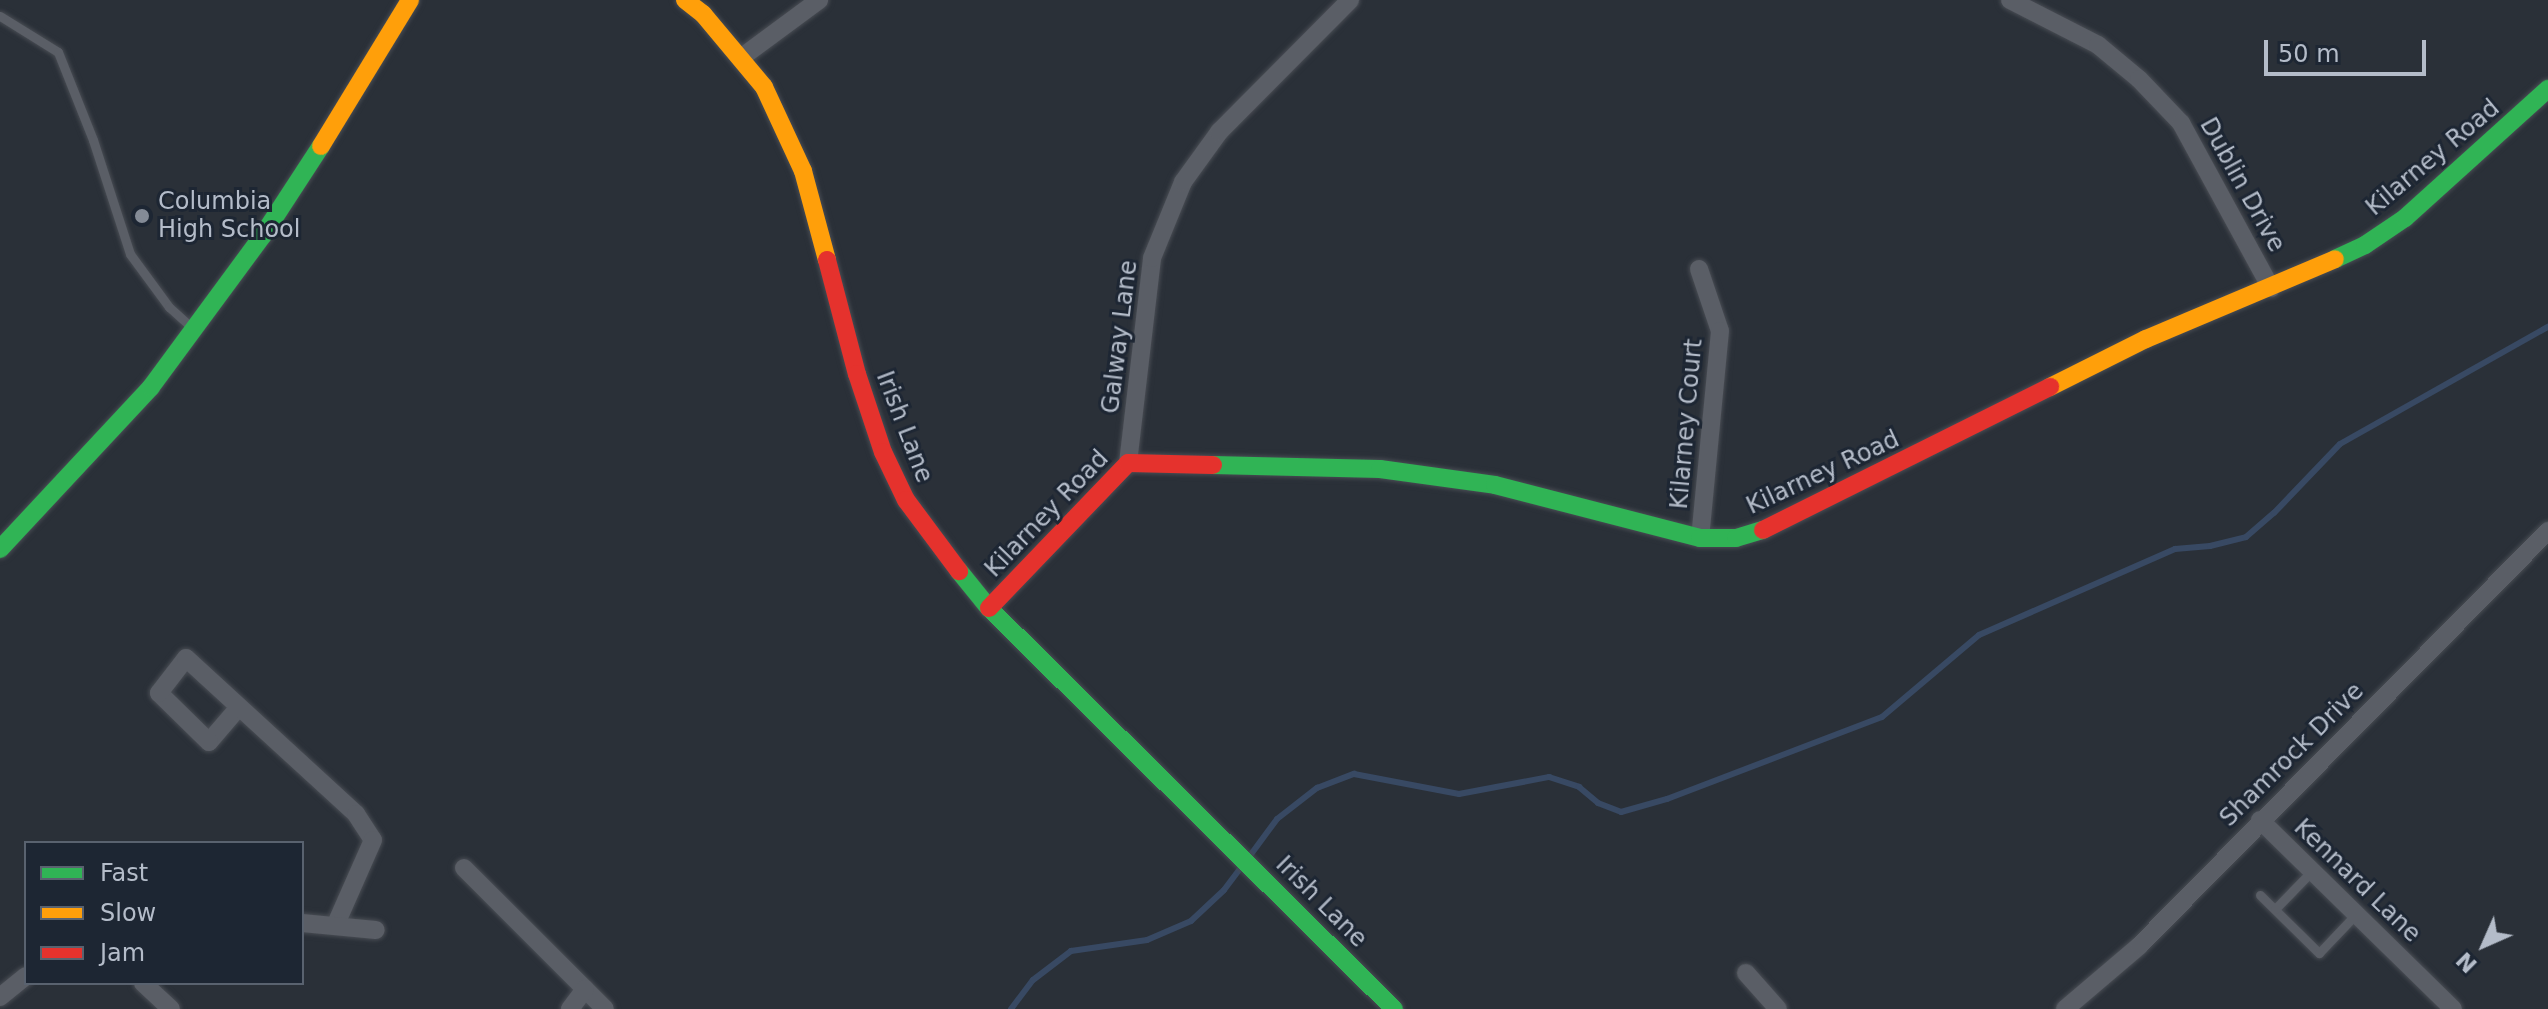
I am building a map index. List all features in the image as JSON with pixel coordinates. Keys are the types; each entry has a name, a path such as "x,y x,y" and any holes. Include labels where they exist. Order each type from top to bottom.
{"street":[{"path":"0,549 151,387 263,235 355,95 410,0"},
{"name":"Irish Lane","path":"685,0 703,14 764,87 803,171 857,374 883,452 906,500 989,608 1394,1009"},
{"path":"742,57 819,0"},
{"name":"Galway Lane","path":"1128,463 1152,258 1183,182 1219,132 1350,0"},
{"name":"Dublin Drive","path":"2010,0 2098,45 2139,79 2181,123 2271,288"},
{"name":"Kilarney Road","path":"989,608 1128,463 1380,469 1495,485 1700,538 1736,538 1767,529 1877,477 2003,407 2103,359 2365,245 2405,218 2548,89"},
{"name":"Kilarney Court","path":"1699,269 1720,331 1700,538"},
{"name":"Shamrock Drive","path":"2065,1009 2139,946 2548,531"},
{"path":"239,707 209,742 159,693 186,658 356,814 373,840 335,926"},
{"name":"Kennard Lane","path":"2260,820 2453,1009"},
{"path":"464,868 605,1009"},
{"path":"304,923 376,930"},
{"path":"1746,973 1778,1009"},
{"path":"0,997 24,978"},
{"path":"145,985 171,1009"},
{"path":"570,1009 585,989"}],"lane":[{"path":"0,16 58,52 93,140 130,254 169,307 192,328"},
{"path":"2275,909 2312,871"},
{"path":"2260,895 2319,953 2356,914"}],"waterway":[{"path":"1249,857 1277,819 1317,788 1354,774 1459,794 1549,777 1579,787 1598,803 1621,812 1667,799 1882,717 1979,635 2175,549 2210,546 2246,537 2274,513 2340,444 2548,327"},
{"path":"1011,1009 1033,980 1071,951 1147,940 1191,921 1224,890 1242,866"}],"traffic: fast":[{"path":"2335,259 2365,245 2405,218 2548,89"},
{"path":"0,549 151,387 263,235 321,146"},
{"path":"1213,465 1380,469 1495,485 1700,538 1736,538 1763,530"},
{"path":"959,571 989,608 1394,1009"}],"traffic: slow":[{"path":"321,146 410,0"},
{"path":"685,0 703,14 764,87 803,171 827,260"},
{"path":"2050,387 2146,339 2335,259"}],"traffic: jam":[{"path":"827,260 857,374 883,452 906,500 959,571"},
{"path":"1763,530 2050,387"},
{"path":"989,608 1128,463 1213,465"}],"place":[{"name":"Columbia High School","path":"142,216"}]}
